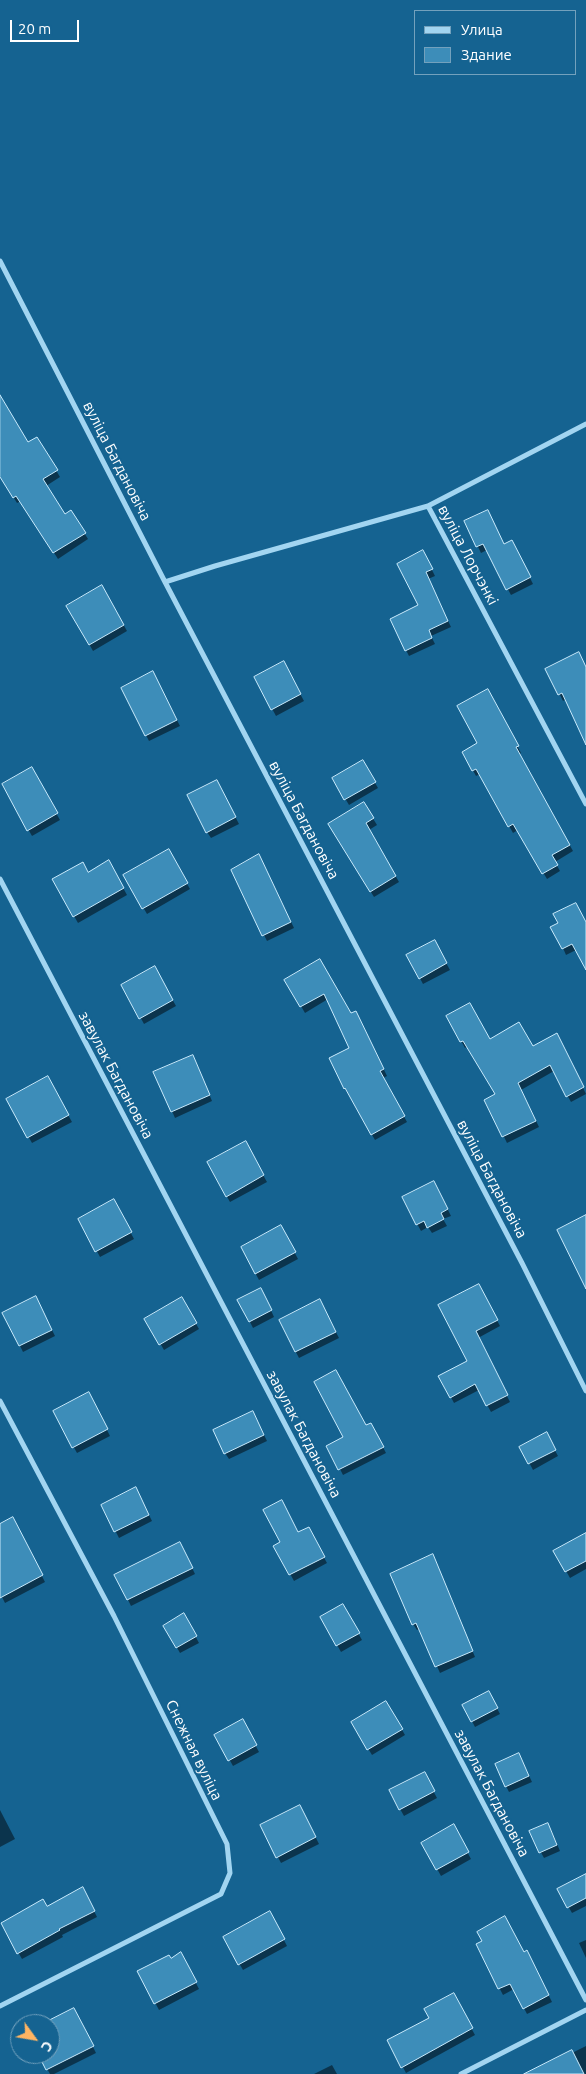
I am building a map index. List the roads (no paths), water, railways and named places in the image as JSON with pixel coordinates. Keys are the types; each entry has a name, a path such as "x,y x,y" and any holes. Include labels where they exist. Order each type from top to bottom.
{"street":[{"name":"вуліца Багдановіча","path":"0,261 165,582 522,1263 586,1391"},
{"path":"428,506 586,424"},
{"name":"вуліца Лорчэнкі","path":"165,582 214,566 428,506 586,804"},
{"name":"завулак Багдановіча","path":"0,879 586,2000"},
{"name":"Снежная вуліца","path":"0,1402 114,1616 227,1844 230,1873 221,1894 0,2006"},
{"path":"461,2074 586,2010"}]}
